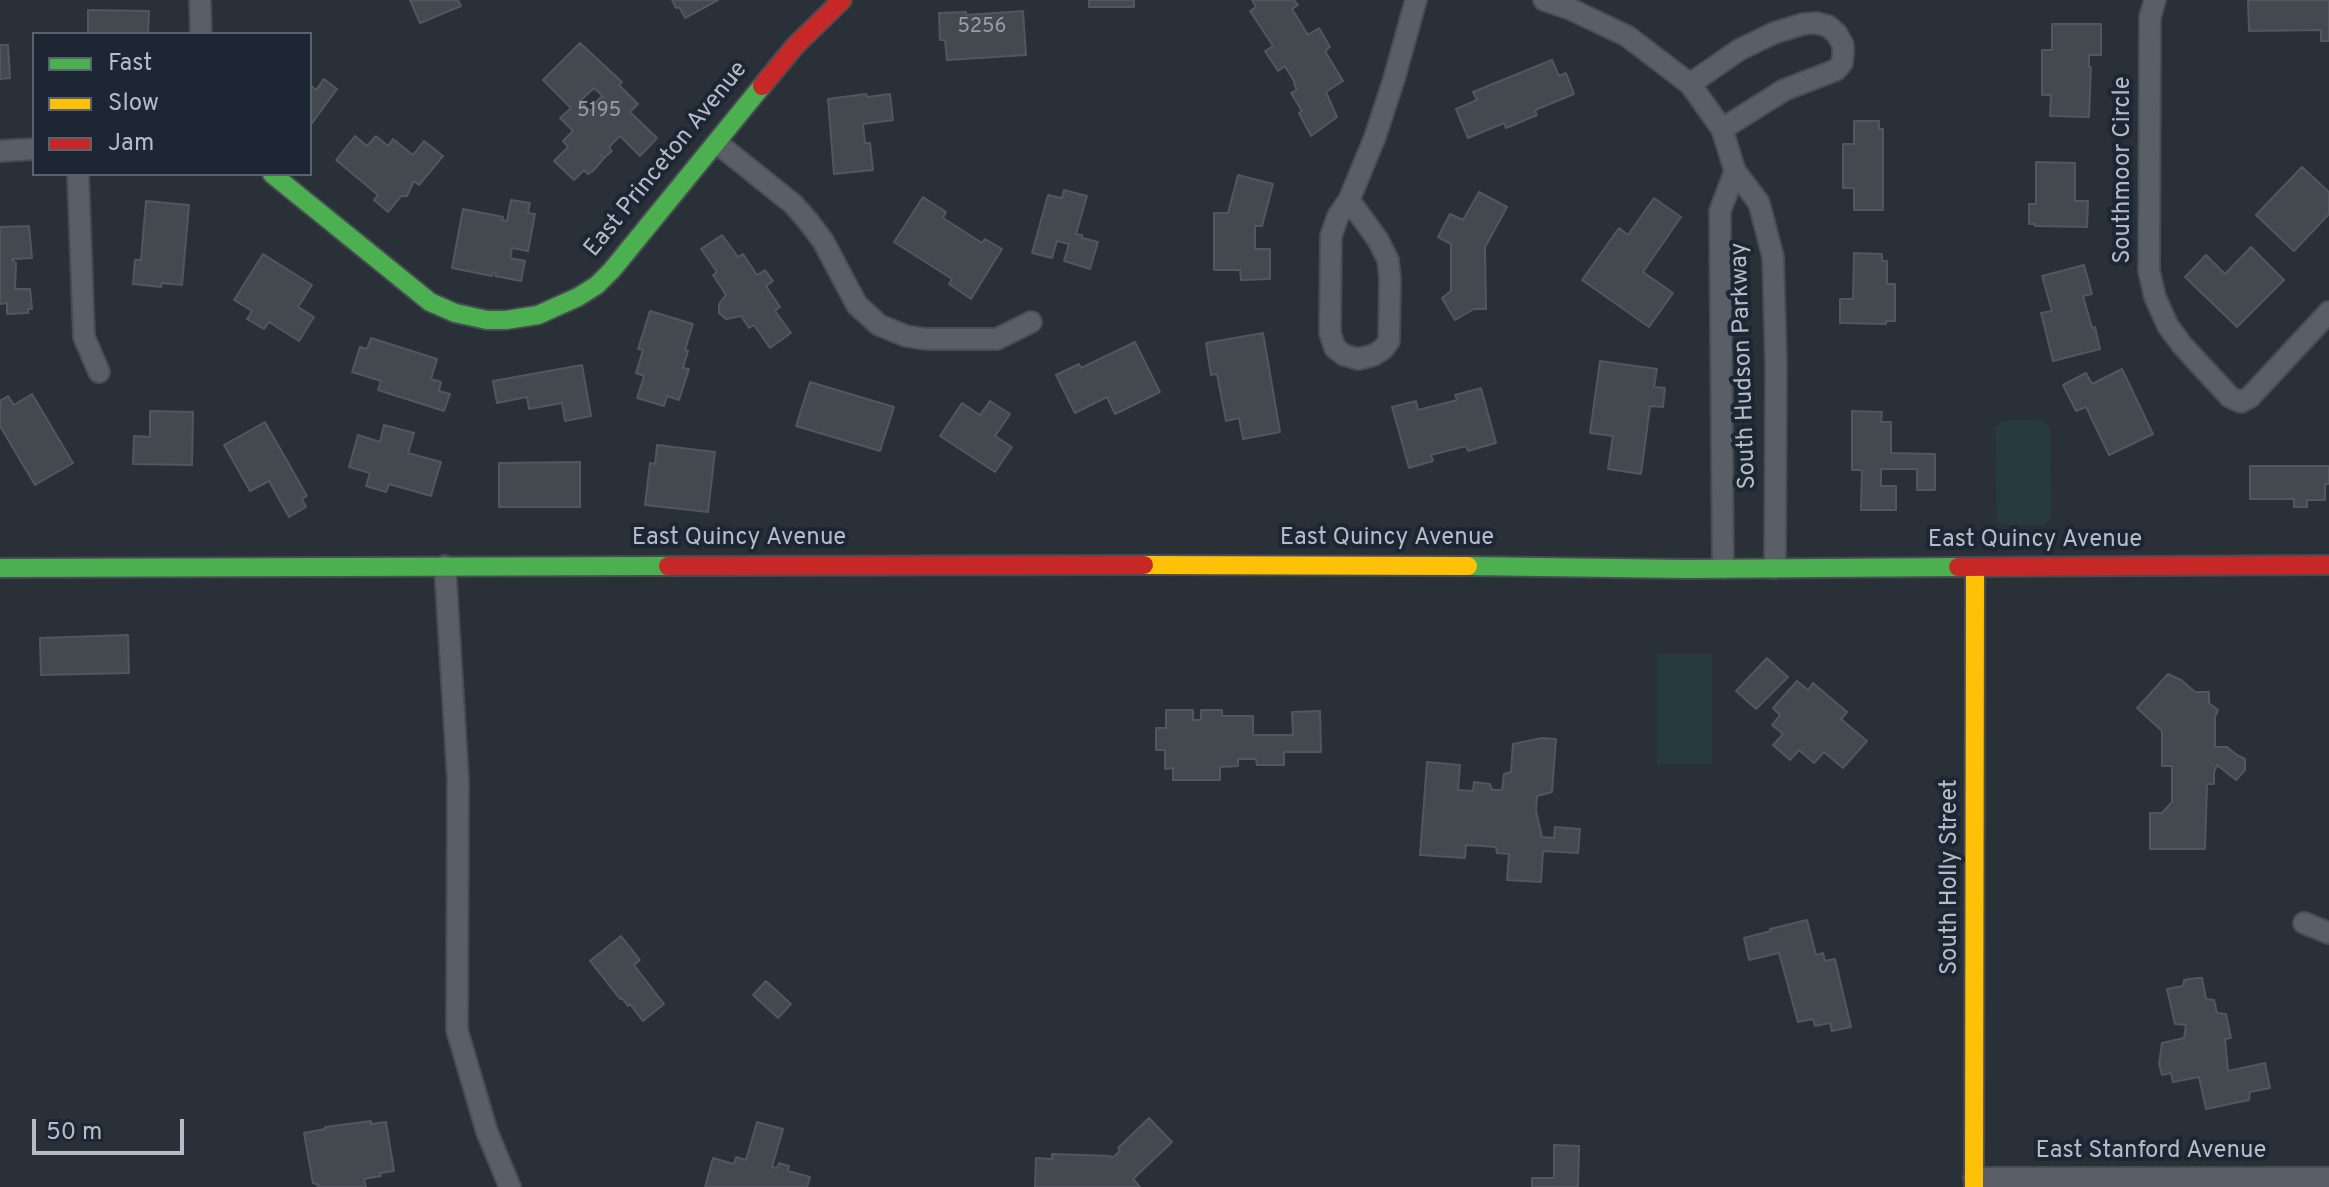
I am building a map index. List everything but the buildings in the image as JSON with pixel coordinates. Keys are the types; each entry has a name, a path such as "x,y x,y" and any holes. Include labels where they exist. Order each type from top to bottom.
{"street":[{"path":"200,0 201,32"},
{"name":"East Princeton Avenue","path":"274,176 430,302 455,313 487,320 538,315 597,285 612,270 795,46 842,0"},
{"path":"1349,200 1378,240 1388,260 1390,279 1389,341 1374,355 1358,359 1344,355 1335,348 1330,333 1331,236 1380,123 1416,0"},
{"name":"South Hudson Parkway","path":"1544,0 1627,36 1690,84 1722,129 1735,171 1759,203 1773,257 1775,568"},
{"name":"Southmoor Circle","path":"2155,0 2150,17 2149,271 2155,297 2168,326 2230,397 2241,402 2250,397 2329,312"},
{"path":"1690,84 1739,50 1774,33 1816,23 1828,26 1837,34 1843,45 1843,55 1842,63 1836,70 1784,90 1722,129"},
{"path":"717,143 793,204 823,241 857,305 879,325 906,336 926,339 997,339 1031,322"},
{"path":"0,151 32,149"},
{"name":"South Hudson Parkway","path":"1723,568 1720,211 1735,171"},
{"path":"78,176 84,337 99,372"},
{"name":"East Quincy Avenue","path":"0,568 1368,564 1975,568 2329,565"},
{"path":"445,566 458,780 457,1030 487,1132 510,1187"},
{"name":"South Holly Street","path":"1974,1183 1975,568"},
{"path":"2304,923 2329,933"},
{"name":"East Stanford Avenue","path":"1974,1183 2329,1178"}],"green space":[{"path":"2042,420 2050,428 2051,517 2043,525 2004,525 1997,521 1995,429 2003,421"},
{"path":"1657,654 1712,654 1712,764 1657,764"}],"traffic: fast":[{"path":"274,176 430,302 455,313 487,320 538,315 578,297 597,285 612,270 762,86"},
{"path":"0,568 668,566"},
{"path":"1468,566 1687,569 1958,567"}],"traffic: slow":[{"path":"1144,565 1468,566"},
{"path":"1974,1187 1975,568"}],"traffic: jam":[{"path":"762,86 795,46 842,0"},
{"path":"668,566 1144,565"},
{"path":"1958,567 2329,565"}]}
